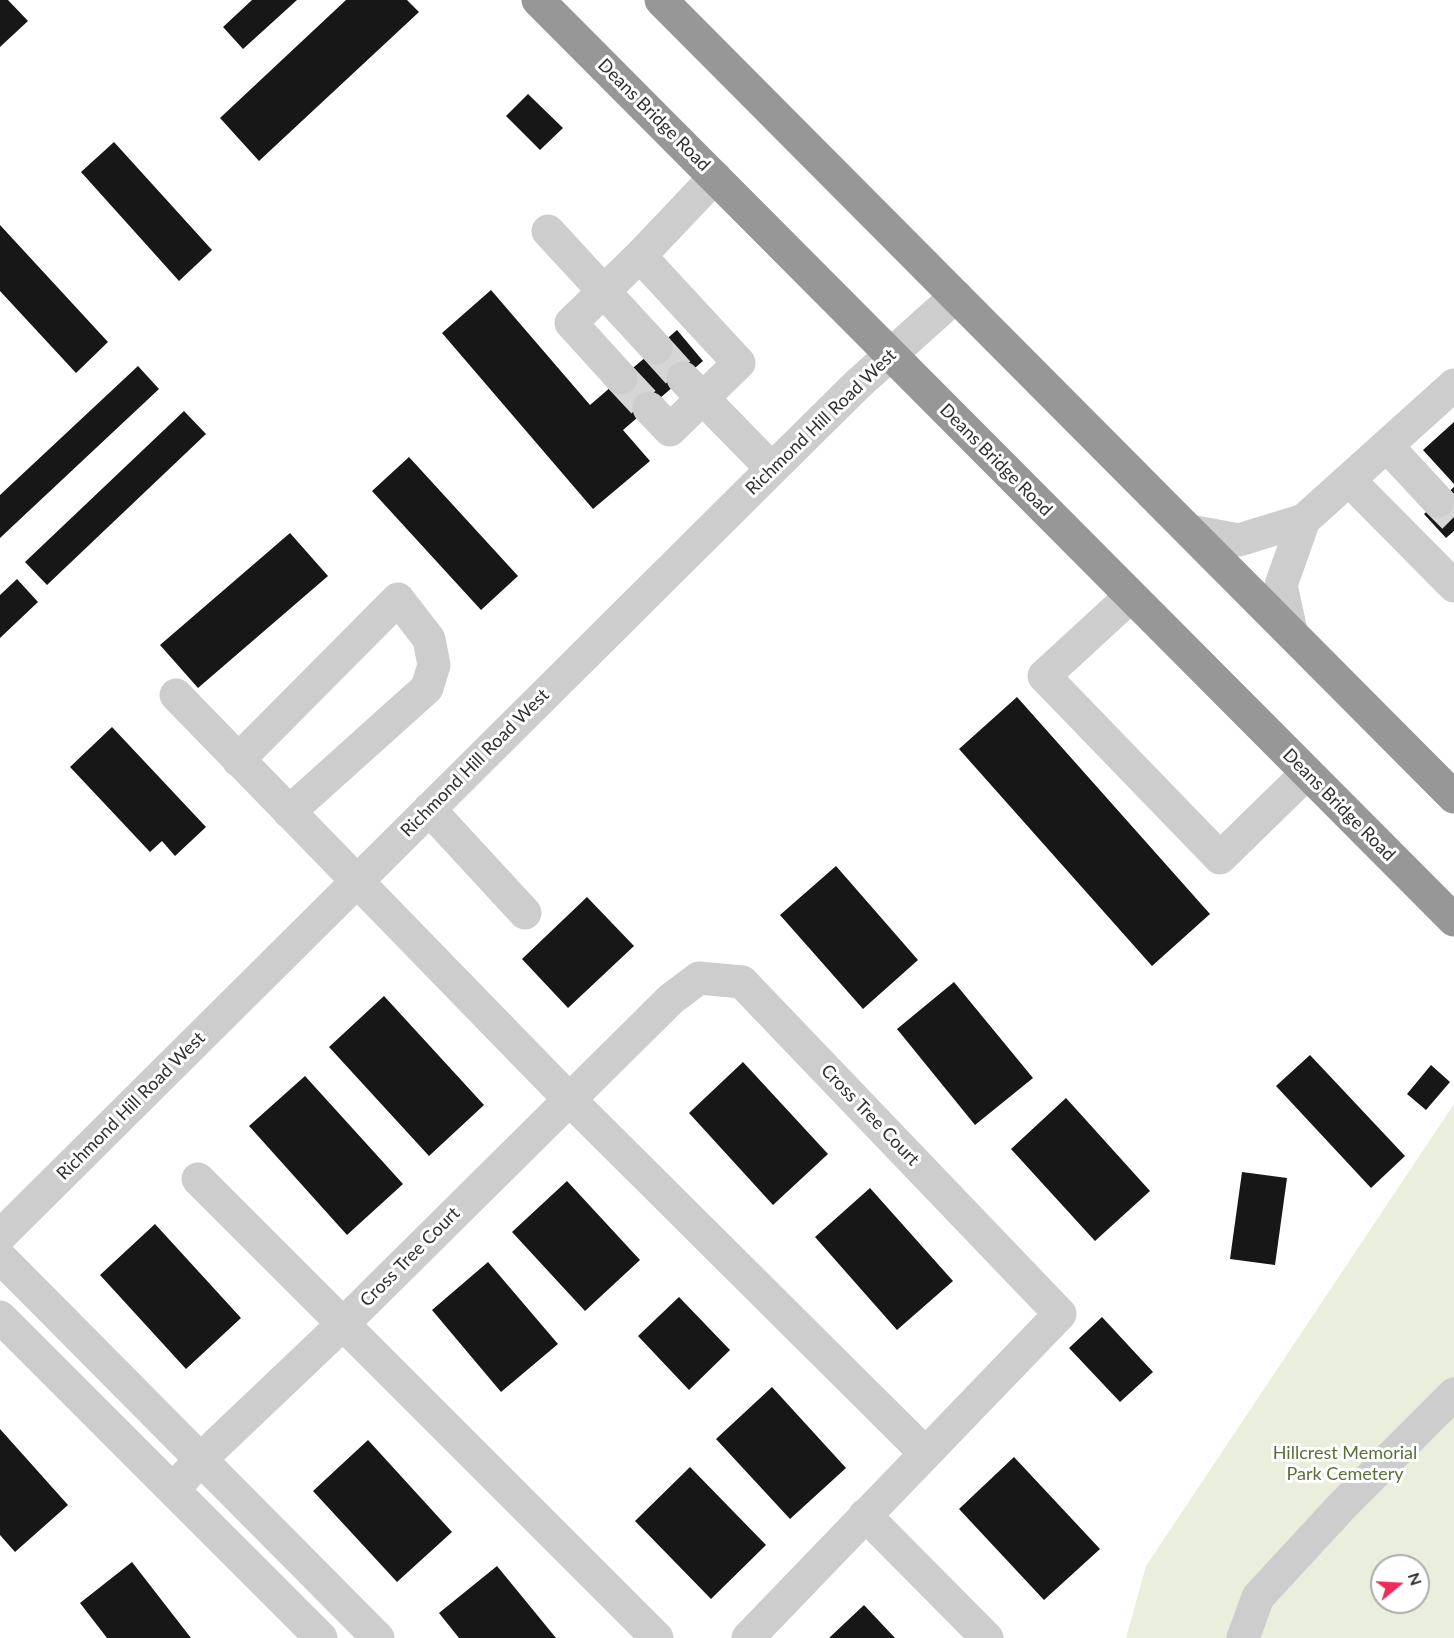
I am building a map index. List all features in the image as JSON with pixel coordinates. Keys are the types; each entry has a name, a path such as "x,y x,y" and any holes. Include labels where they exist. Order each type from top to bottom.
{"highway":[{"name":"Deans Bridge Road","path":"538,0 1454,920"},
{"path":"661,0 1454,797"}],"street":[{"path":"621,378 571,323 640,256 715,177"},
{"path":"548,231 656,348"},
{"path":"640,256 739,363 694,388 670,430 649,408"},
{"name":"Richmond Hill Road West","path":"0,1236 772,469 956,296"},
{"path":"1190,531 1239,540 1304,520 1454,385"},
{"path":"694,388 772,469"},
{"path":"1387,446 1438,501"},
{"path":"1348,480 1454,586"},
{"path":"1291,632 1281,585 1304,520"},
{"path":"1131,596 1044,675 1220,858 1307,773"},
{"path":"238,760 398,599 429,639 434,665 427,688 289,812"},
{"path":"176,695 569,1099 925,1454"},
{"path":"429,809 525,913"},
{"name":"Cross Tree Court","path":"173,1490 201,1459 343,1324 671,999 699,978 742,982 1060,1314 748,1638"},
{"path":"198,1179 657,1638"},
{"path":"0,1257 378,1638"},
{"path":"0,1317 321,1638"},
{"path":"1243,1638 1258,1597 1343,1505 1454,1394"},
{"path":"865,1515 987,1638"}],"green space":[{"name":"Hillcrest Memorial Park Cemetery","path":"1454,1104 1454,1638 1126,1638 1146,1566"}],"building":[{"path":"0,0 8,0 28,21 0,47"},
{"path":"252,0 297,0 243,49 223,27"},
{"path":"346,0 407,0 419,12 259,161 220,118"},
{"path":"528,94 563,128 540,150 506,116"},
{"path":"114,142 212,250 179,281 81,172"},
{"path":"0,225 108,342 76,373 0,291"},
{"path":"491,290 590,405 677,330 703,361 623,430 650,461 593,509 442,333"},
{"path":"138,366 159,389 0,538 0,495"},
{"path":"184,411 206,434 47,585 25,562"},
{"path":"1454,422 1454,484 1423,450"},
{"path":"409,457 518,576 481,610 372,491"},
{"path":"1454,487 1454,531 1446,538 1424,514"},
{"path":"290,533 328,576 198,688 160,645"},
{"path":"17,579 38,602 0,638 0,595"},
{"path":"1017,697 1210,914 1152,966 959,749"},
{"path":"112,727 206,827 175,856 162,841 150,852 70,767"},
{"path":"836,866 918,960 863,1009 780,915"},
{"path":"587,897 634,946 568,1008 522,959"},
{"path":"954,982 1033,1078 975,1125 897,1029"},
{"path":"384,996 484,1105 429,1156 329,1047"},
{"path":"1310,1055 1405,1156 1371,1188 1276,1086"},
{"path":"743,1062 828,1154 773,1205 689,1113"},
{"path":"1431,1065 1450,1082 1426,1110 1407,1094"},
{"path":"305,1076 403,1184 347,1235 249,1126"},
{"path":"1066,1098 1150,1191 1095,1241 1011,1149"},
{"path":"1242,1172 1287,1178 1275,1265 1230,1259"},
{"path":"567,1181 640,1260 585,1311 512,1232"},
{"path":"870,1188 953,1281 897,1330 815,1237"},
{"path":"155,1224 241,1318 186,1369 100,1275"},
{"path":"488,1262 558,1344 501,1392 432,1310"},
{"path":"679,1297 730,1350 689,1390 638,1336"},
{"path":"1102,1317 1153,1372 1120,1402 1069,1348"},
{"path":"772,1387 846,1468 790,1519 716,1439"},
{"path":"0,1429 68,1505 15,1552 0,1535"},
{"path":"368,1440 452,1532 397,1582 313,1491"},
{"path":"1014,1457 1100,1549 1044,1600 959,1509"},
{"path":"690,1467 766,1545 711,1599 635,1521"},
{"path":"132,1562 191,1638 107,1638 80,1603"},
{"path":"497,1566 556,1638 459,1638 439,1613"},
{"path":"864,1605 895,1638 829,1638"}],"tunnel":[{"path":"656,348 683,378"},
{"path":"621,378 649,408"},
{"path":"1438,501 1454,517"}]}
